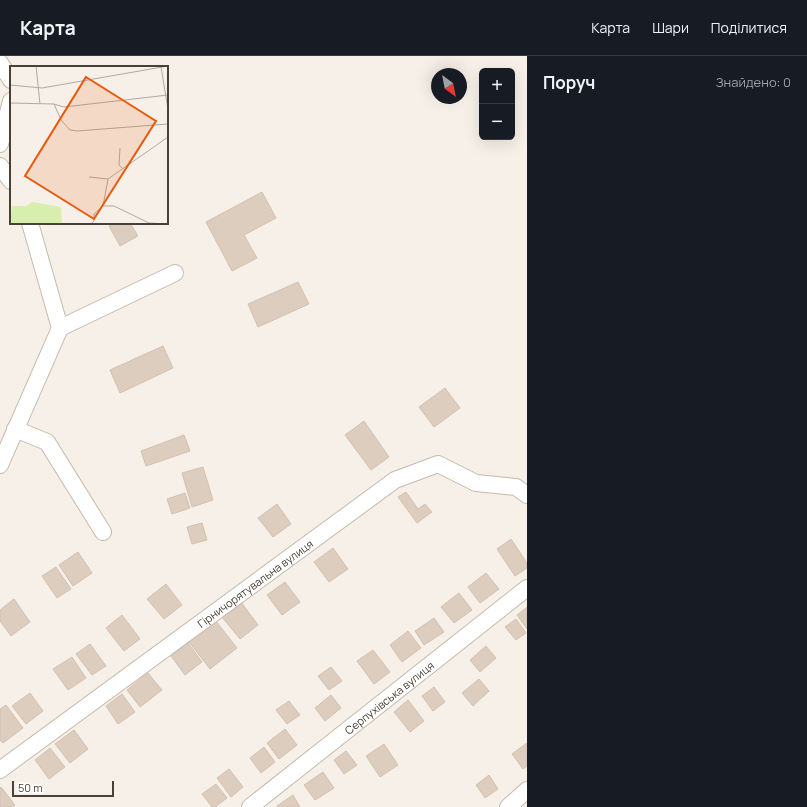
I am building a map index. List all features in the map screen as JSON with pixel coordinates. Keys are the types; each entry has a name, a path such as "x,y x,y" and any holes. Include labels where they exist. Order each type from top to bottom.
{"street":[{"path":"0,63 10,78"},
{"path":"0,144 10,105"},
{"path":"0,166 10,180"},
{"path":"0,465 60,328 30,224"},
{"path":"60,328 175,273"},
{"path":"15,429 47,442 103,532"},
{"name":"Гірничорятувальна вулиця","path":"0,770 395,480 438,464 476,483 516,487 527,495"},
{"name":"Серпухівська вулиця","path":"250,807 527,588"},
{"path":"508,807 527,790"}],"building":[{"path":"262,192 276,218 244,235 257,258 232,271 206,222"},
{"path":"113,224 131,224 138,236 120,246 109,226"},
{"path":"298,282 309,304 258,327 248,304"},
{"path":"163,346 173,368 120,393 110,370"},
{"path":"445,388 460,408 434,427 419,407"},
{"path":"364,421 389,457 371,470 345,435"},
{"path":"184,435 190,451 146,466 141,451"},
{"path":"203,467 213,500 192,507 182,473"},
{"path":"406,492 418,509 425,504 432,512 417,523 398,497"},
{"path":"185,493 190,508 172,514 167,499"},
{"path":"277,504 291,524 273,537 258,518"},
{"path":"202,523 207,540 192,544 187,527"},
{"path":"511,539 527,563 527,568 515,576 497,549"},
{"path":"333,548 348,569 329,582 314,562"},
{"path":"78,552 92,573 73,586 59,565"},
{"path":"56,567 71,589 57,598 42,576"},
{"path":"486,573 499,589 480,603 468,587"},
{"path":"285,582 300,602 282,615 267,595"},
{"path":"166,584 182,605 164,619 147,599"},
{"path":"459,593 472,610 454,623 441,607"},
{"path":"14,599 30,622 11,636 0,621 0,610"},
{"path":"241,602 258,625 240,639 222,617"},
{"path":"527,607 527,629 517,615"},
{"path":"122,615 140,639 124,651 106,628"},
{"path":"434,618 444,632 424,645 415,631"},
{"path":"516,619 526,633 516,640 505,627"},
{"path":"216,621 237,648 210,669 189,642"},
{"path":"408,631 421,648 402,662 390,645"},
{"path":"188,643 202,662 185,675 171,656"},
{"path":"90,644 106,666 92,675 76,654"},
{"path":"486,646 496,658 480,672 470,660"},
{"path":"373,650 390,672 374,684 357,661"},
{"path":"72,657 86,678 68,690 53,669"},
{"path":"331,667 342,681 329,690 318,676"},
{"path":"148,673 162,690 140,707 127,690"},
{"path":"479,679 489,691 473,706 462,693"},
{"path":"434,687 445,702 433,711 422,696"},
{"path":"30,693 43,711 26,724 12,706"},
{"path":"122,694 135,712 118,724 106,706"},
{"path":"331,695 341,708 325,721 315,708"},
{"path":"408,700 424,721 410,732 394,712"},
{"path":"289,701 300,715 287,724 276,710"},
{"path":"6,705 23,728 3,743 0,740 0,709"},
{"path":"285,729 297,745 279,759 267,743"},
{"path":"74,730 88,749 70,763 55,744"},
{"path":"527,743 527,766 523,769 512,754"},
{"path":"384,744 398,765 380,777 366,756"},
{"path":"264,747 275,762 261,773 250,758"},
{"path":"50,748 65,767 49,779 35,760"},
{"path":"346,751 357,765 344,774 334,760"},
{"path":"229,769 243,787 231,797 217,778"},
{"path":"323,772 334,788 315,800 304,785"},
{"path":"489,775 498,789 485,798 476,785"},
{"path":"216,784 227,798 215,807 212,807 202,794"},
{"path":"1,787 15,805 12,807 0,807"},
{"path":"293,795 300,807 277,807 277,806"}]}
